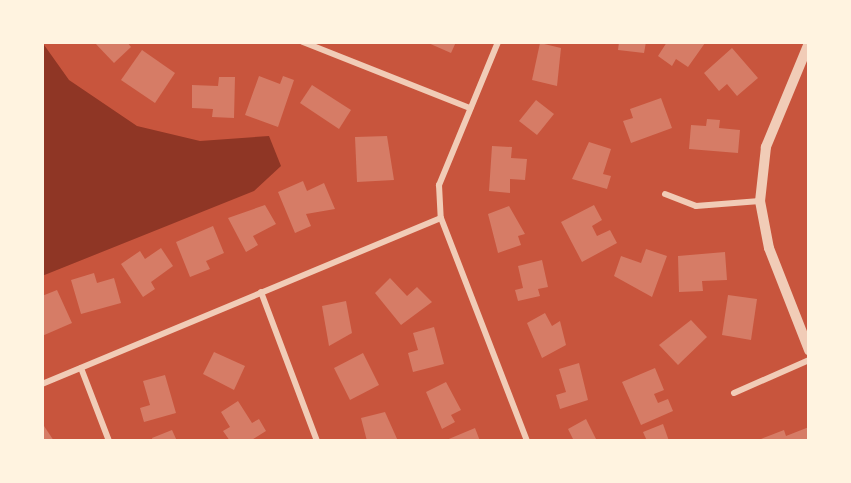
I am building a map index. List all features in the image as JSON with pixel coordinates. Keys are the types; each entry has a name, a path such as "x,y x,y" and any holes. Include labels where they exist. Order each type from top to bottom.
{"street":[{"path":"303,42 470,108"},
{"path":"498,42 439,185 441,218 527,441"},
{"path":"809,43 766,147 760,201 769,248 809,350"},
{"path":"665,194 696,206 760,201"},
{"path":"42,384 441,218"},
{"path":"261,292 317,441"},
{"path":"734,393 809,360"},
{"path":"81,368 109,441"}],"shaded area":[{"path":"42,42 69,80 137,126 200,141 269,136 281,166 254,191 42,276"}],"building":[{"path":"94,42 127,42 131,47 114,63"},
{"path":"426,42 456,42 451,53"},
{"path":"619,42 646,42 644,53 618,50"},
{"path":"667,42 705,43 688,67 676,59 672,66 658,56"},
{"path":"540,43 561,48 557,86 532,80"},
{"path":"732,48 758,78 737,96 727,84 719,91 704,73"},
{"path":"142,50 175,73 155,103 121,80"},
{"path":"259,76 280,84 283,76 294,80 278,127 245,115"},
{"path":"219,77 235,77 234,118 212,117 213,109 192,108 192,85 218,86"},
{"path":"312,85 351,110 339,129 300,103"},
{"path":"661,98 672,128 631,143 623,121 633,118 630,109"},
{"path":"536,100 554,114 537,135 519,121"},
{"path":"707,119 720,120 719,128 740,130 738,153 689,149 691,125 706,126"},
{"path":"387,136 394,180 357,182 355,137"},
{"path":"589,142 611,149 603,174 611,176 607,189 572,179"},
{"path":"492,146 512,147 511,158 527,159 525,180 510,179 510,193 489,191"},
{"path":"303,181 307,191 324,183 335,209 306,214 311,226 295,233 278,192"},
{"path":"265,205 276,224 253,236 258,245 246,252 228,218"},
{"path":"594,205 602,220 592,226 597,236 610,230 617,243 582,262 561,222"},
{"path":"509,206 525,234 518,236 521,245 498,253 488,214"},
{"path":"213,226 224,253 206,261 210,269 190,277 176,242"},
{"path":"161,248 173,266 151,282 155,289 143,297 121,264 140,251 145,259"},
{"path":"646,249 667,256 652,297 614,276 621,256 641,263"},
{"path":"725,252 727,280 702,281 703,291 679,292 678,256"},
{"path":"542,260 548,287 538,289 540,296 518,301 515,290 523,288 518,266"},
{"path":"94,273 97,283 114,278 121,303 81,314 71,280"},
{"path":"390,278 407,296 417,287 432,302 401,325 375,293"},
{"path":"57,290 72,323 42,336 42,296"},
{"path":"728,295 757,299 751,340 722,335"},
{"path":"346,301 352,333 329,346 322,306"},
{"path":"545,313 552,326 560,321 566,345 542,358 527,323"},
{"path":"691,320 707,337 678,365 659,345"},
{"path":"434,327 444,364 413,372 408,353 418,350 413,333"},
{"path":"214,352 245,366 234,390 203,374"},
{"path":"363,353 379,385 350,400 334,368"},
{"path":"579,363 588,400 560,409 556,395 566,392 559,369"},
{"path":"655,368 664,390 654,394 658,403 668,399 673,411 641,425 622,382"},
{"path":"165,375 176,413 144,422 140,408 150,405 143,381"},
{"path":"446,382 461,410 451,415 455,422 442,429 426,392"},
{"path":"238,401 252,423 259,419 266,431 250,441 230,441 223,431 230,427 221,412"},
{"path":"385,412 398,441 367,441 361,418"},
{"path":"586,419 597,441 574,441 568,429"},
{"path":"42,423 54,441 42,441"},
{"path":"663,424 669,441 647,441 643,432"},
{"path":"809,427 809,441 761,439 784,430 786,436"},
{"path":"475,428 480,441 444,441"},
{"path":"172,430 177,441 153,441 152,438"}]}
